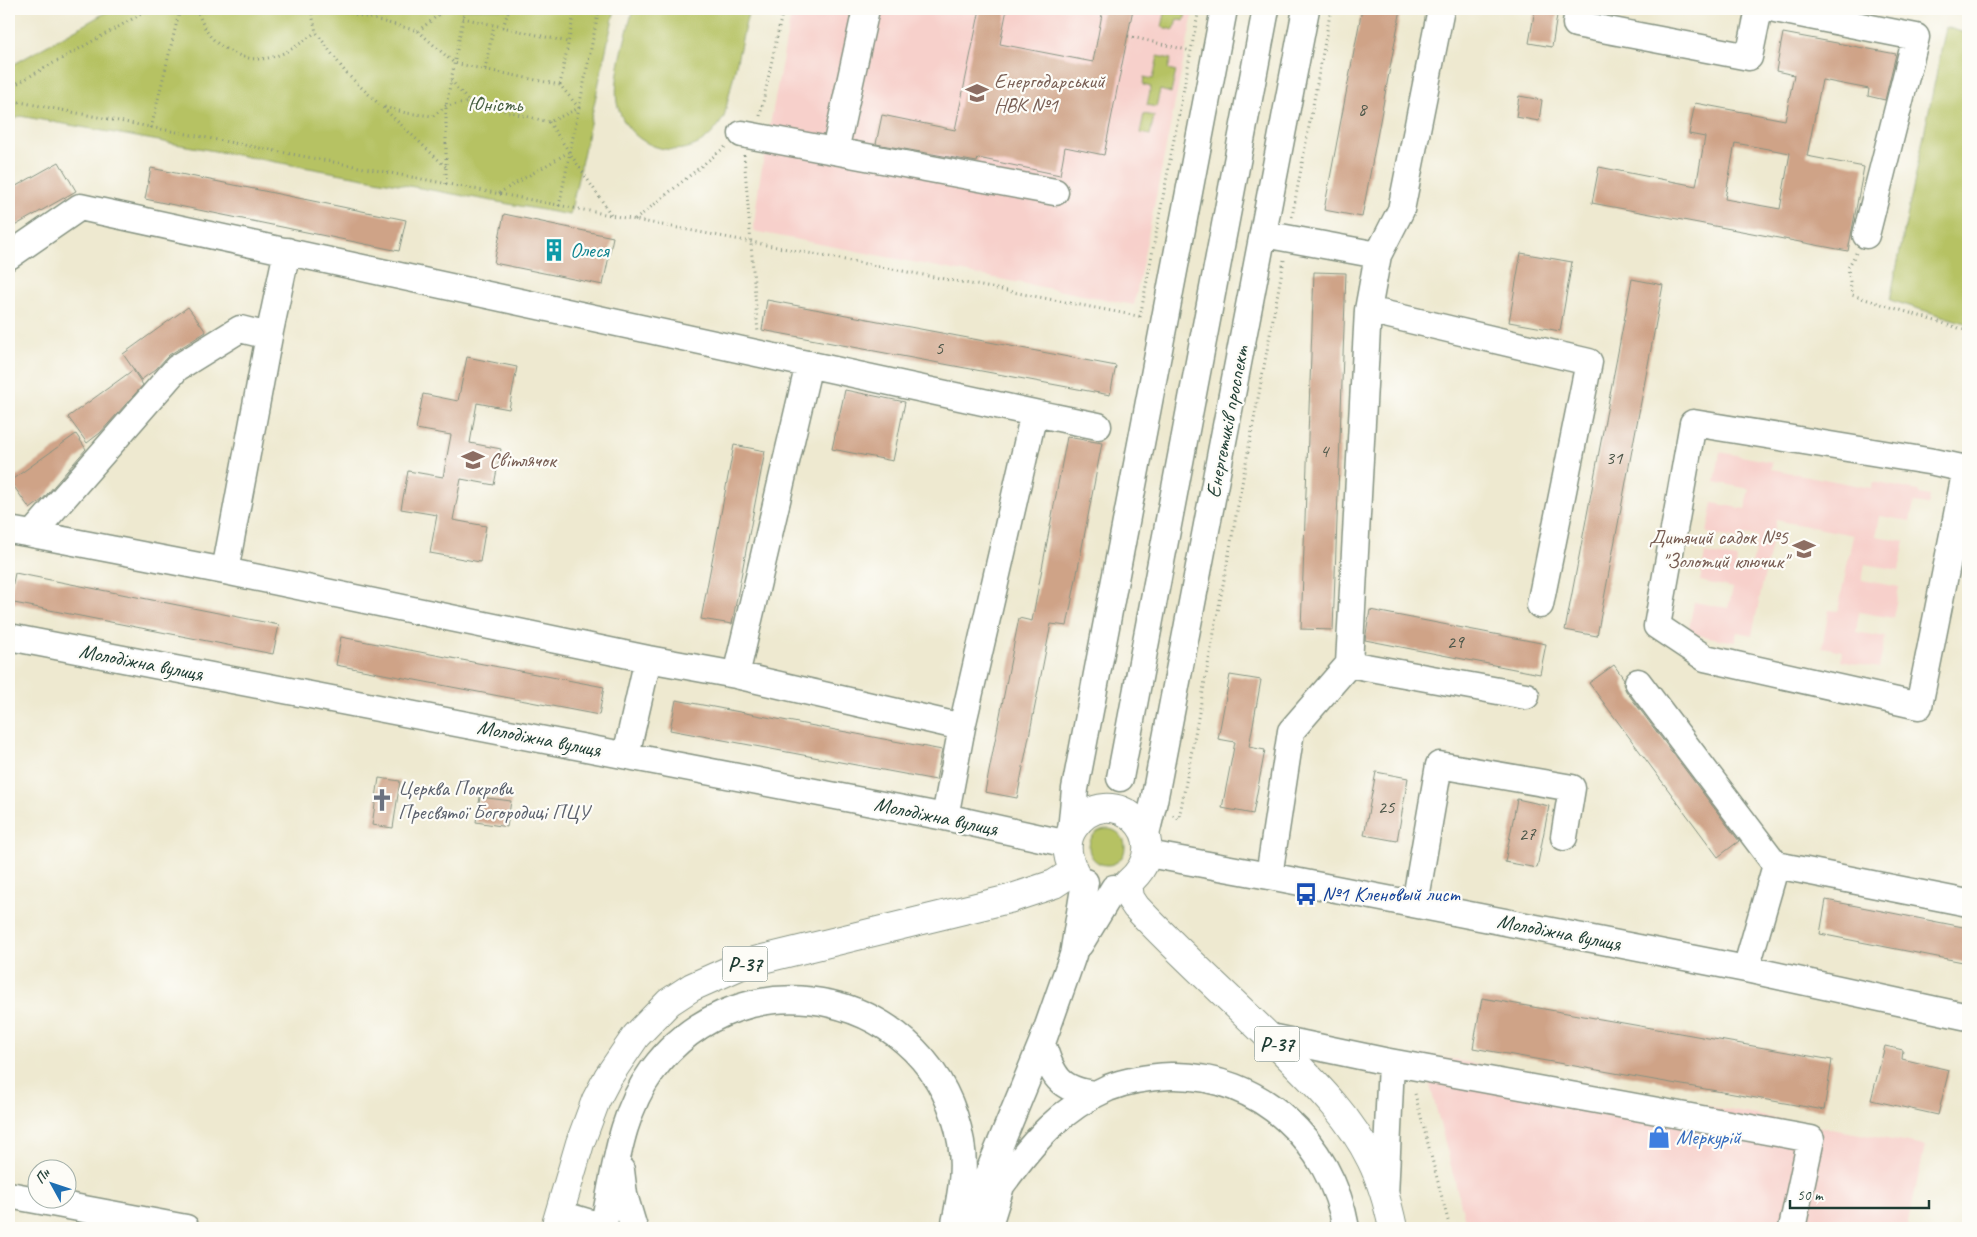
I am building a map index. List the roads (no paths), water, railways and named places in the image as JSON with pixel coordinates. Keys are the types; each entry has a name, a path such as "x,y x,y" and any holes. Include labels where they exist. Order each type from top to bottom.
{"main road":[{"path":"1079,876 1067,853 1069,837 1079,820 1090,812 1103,808 1116,809 1129,814 1139,823 1147,844 1144,866 1137,876 1121,886"},
{"name":"Р-37","path":"558,1221 586,1122 604,1084 636,1036 669,1002 701,983 746,963 1009,900 1079,876"},
{"name":"Р-37","path":"1121,886 1136,907 1320,1088 1350,1125 1371,1160 1385,1197 1393,1228"}],"street":[{"path":"835,151 866,9"},
{"path":"1069,837 1075,789 1152,319 1224,9"},
{"path":"1120,778 1266,9"},
{"name":"Енергетиків проспект","path":"1147,844 1154,801 1276,236 1306,9"},
{"path":"1269,876 1291,731 1349,664 1368,310 1378,255 1401,210 1441,9"},
{"path":"1578,9 1576,24 1750,57 1759,9"},
{"path":"1790,10 1916,37 1866,235"},
{"path":"749,135 1055,192"},
{"path":"9,256 80,207 1098,426"},
{"path":"1276,236 1378,255"},
{"path":"225,571 287,250"},
{"path":"1368,310 1589,362 1540,605"},
{"path":"20,532 177,368 240,329 269,336"},
{"path":"736,676 809,364"},
{"path":"945,817 962,727 1034,413"},
{"path":"1693,423 1967,469 1919,706 1705,658 1657,626 1693,423"},
{"path":"20,532 225,571 736,676 962,727"},
{"name":"Молодіжна вулиця","path":"9,637 945,817 1069,837"},
{"path":"626,755 648,659"},
{"path":"1349,664 1526,696"},
{"path":"1638,682 1776,865 1968,903"},
{"path":"1414,904 1439,765 1572,788 1564,837"},
{"name":"Молодіжна вулиця","path":"1147,844 1269,876 1746,969 1968,1017"},
{"path":"1746,969 1776,865"},
{"path":"1073,956 1079,876 1099,888 1121,886"},
{"path":"966,1228 1042,1043 1073,956 1121,886"},
{"path":"558,1221 604,1228 621,1143 631,1108 652,1072 681,1040 695,1029 717,1017 756,1003 798,999 842,1006 865,1015 887,1027 907,1042 934,1073 944,1090 957,1126 961,1144 963,1189 954,1228"},
{"path":"1270,1038 1391,1063 1811,1139 1792,1228"},
{"path":"1042,1043 1053,1073 1059,1082 1069,1089 1081,1093 1096,1094"},
{"path":"988,1228 1003,1183 1042,1043"},
{"path":"1385,1197 1391,1063"},
{"path":"1003,1183 1043,1132 1065,1113 1096,1094 1143,1078 1185,1076 1224,1083 1262,1100 1293,1126 1315,1150 1335,1188 1343,1210 1346,1228"},
{"path":"621,1143 624,1195 634,1228"},
{"path":"9,1195 186,1228"}],"place":[{"name":"Енергодарський НВК №1","path":"977,93"},
{"name":"Олеся","path":"554,250"},
{"name":"Світлячок","path":"473,460"},
{"name":"Дитячий садок №5 \"Золотий ключик\"","path":"1804,549"},
{"name":"Церква Покрови Пресвятої Богородиці ПЦУ","path":"382,800"},
{"name":"№1 Кленовый лист","path":"1306,894"},
{"name":"Меркурій","path":"1659,1137"}],"park label":[{"name":"Юність","path":"495,104"}]}
